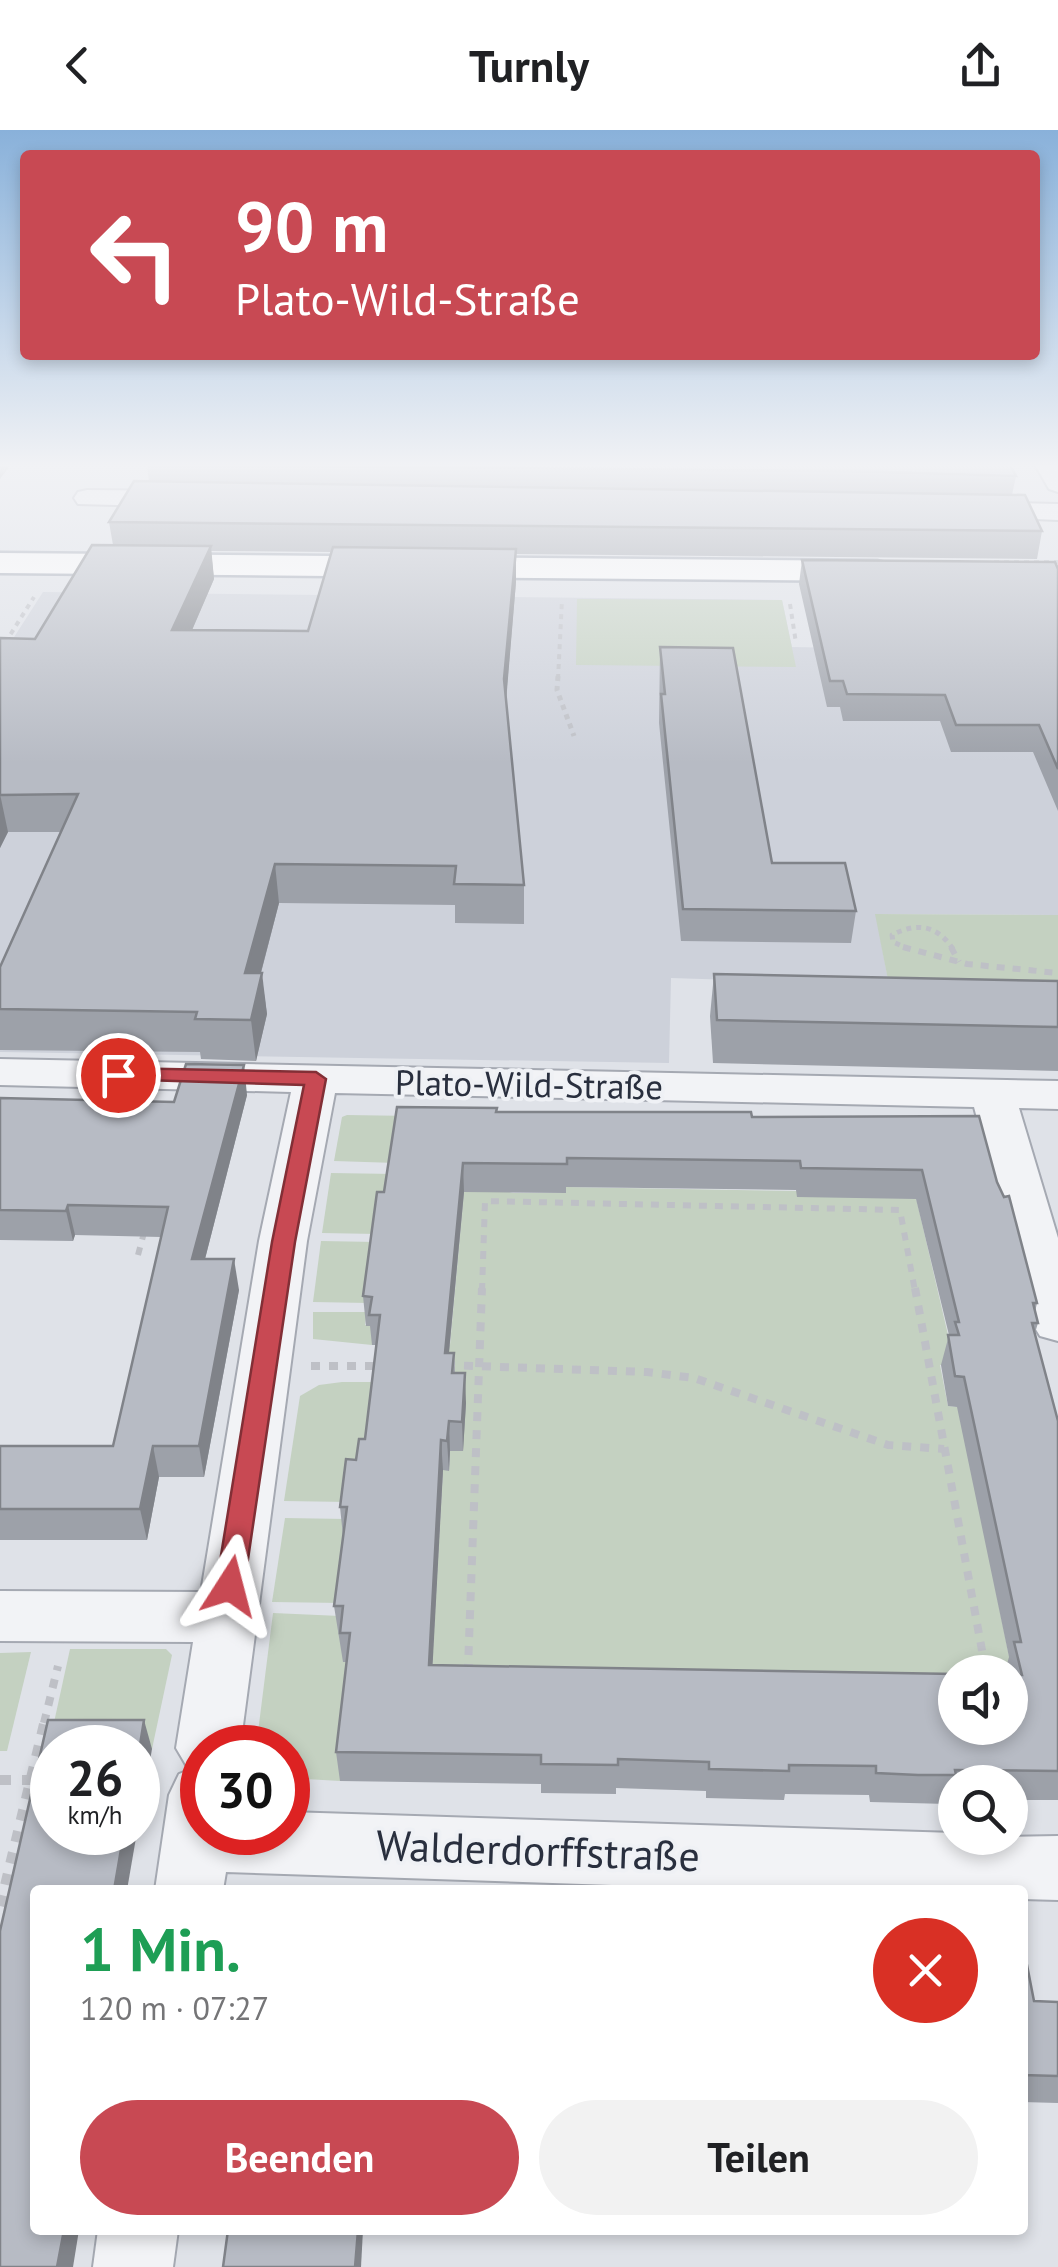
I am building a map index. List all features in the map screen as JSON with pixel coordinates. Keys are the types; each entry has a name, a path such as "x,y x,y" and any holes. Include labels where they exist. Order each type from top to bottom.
{"main road":[{"path":"0,563 909,580 786,587 0,579"}],"street":[{"name":"Plato-Wild-Straße","path":"0,1072 1058,1095"},
{"path":"211,1725 283,1242 316,1079"},
{"path":"992,1094 1058,1322"},
{"path":"0,1616 225,1617"},
{"name":"Walderdorffstraße","path":"310,1845 1058,1868"},
{"path":"133,2267 137,2235"}],"path":[{"path":"0,651 41,586"},
{"path":"786,587 796,643"},
{"path":"562,598 556,690 574,736"},
{"path":"958,962 943,933 924,925 906,926 892,935 893,942 924,958 1058,974"},
{"path":"487,1668 468,1668 485,1201 900,1210 983,1655"},
{"path":"138,1255 147,1222"},
{"path":"439,1365 647,1372 694,1378 888,1445 944,1449"},
{"path":"265,1367 386,1366"},
{"path":"44,1725 71,1616"},
{"path":"0,1780 30,1780"},
{"path":"0,1906 30,1784"}],"shaded area":[{"path":"43,592 782,600 792,647 1058,652 1058,915 876,914 889,985 671,978 669,1063 0,1052 0,659"}],"green space":[{"path":"577,599 782,600 796,667 576,665"},
{"path":"875,914 1058,915 1058,989 889,985"},
{"path":"342,1117 537,1118 396,1163 334,1161"},
{"path":"331,1173 395,1174 377,1234 322,1233"},
{"path":"465,1180 513,1193 566,1193 566,1187 797,1191 797,1197 914,1189 952,1352 952,1365 940,1365 948,1406 959,1407 1009,1655 938,1655 938,1703 430,1702 443,1470 449,1470 450,1451 388,1345 450,1345"},
{"path":"321,1241 376,1242 368,1303 313,1302"},
{"path":"313,1312 367,1312 365,1325 374,1326 372,1345 313,1339"},
{"path":"378,1382 368,1469 348,1502 284,1501 300,1396 319,1385"},
{"path":"285,1518 346,1519 341,1603 272,1602"},
{"path":"273,1613 340,1616 353,1663 340,1781 310,1779 310,1725 259,1725"},
{"path":"70,1649 166,1649 172,1655 157,1725 53,1725"},
{"path":"31,1652 7,1751 0,1751 0,1653"}],"building":[{"path":"81,563 203,563 172,630 308,631 328,563 515,563 504,679 524,885 454,884 456,866 275,864 245,973 262,973 251,1020 195,1019 197,1012 0,1009 0,967 78,794 0,795 0,638 35,639"},
{"path":"803,563 1055,563 1058,769 1039,725 956,725 945,695 847,694 843,681 830,681"},
{"path":"660,647 733,648 772,863 845,863 856,911 683,909 661,694 665,694"},
{"path":"714,974 1058,981 1058,1027 717,1020"},
{"path":"186,1064 244,1065 192,1259 234,1259 199,1446 153,1446 140,1509 0,1509 0,1446 113,1446 168,1207 68,1205 66,1211 0,1210 0,1098 174,1102"},
{"path":"397,1107 497,1108 496,1112 751,1112 752,1117 979,1116 997,1182 1004,1197 1009,1196 1037,1303 1033,1303 1038,1323 1032,1323 1058,1421 1058,1771 1028,1771 1028,1765 938,1765 938,1775 918,1775 876,1773 876,1766 789,1765 789,1771 709,1769 709,1762 618,1759 618,1765 541,1764 541,1755 336,1752 350,1633 340,1633 343,1606 334,1606 347,1507 340,1507 346,1459 356,1460 359,1439 365,1439 380,1315 369,1315 372,1297 363,1296 377,1192 384,1192","holes":["567,1158 800,1161 801,1168 922,1170 959,1322 955,1322 959,1335 948,1335 955,1376 964,1377 1021,1642 1014,1642 1017,1655 1028,1655 1028,1745 938,1745 938,1674 429,1665 441,1440 447,1441 449,1421 462,1422 465,1373 452,1373 454,1353 445,1353 463,1163 567,1164"]},
{"path":"48,1720 144,1720 143,1725 47,1725"},
{"path":"30,1799 30,1855 120,1855 115,1885 30,1885 30,2235 63,2235 57,2267 0,2267 0,1931"},
{"path":"1028,1970 1034,2001 1058,2002 1058,2076 1028,2075"},
{"path":"227,2235 358,2235 355,2267 223,2267"}],"route":[{"path":"118,1075 316,1079 283,1242 230,1586"}]}
